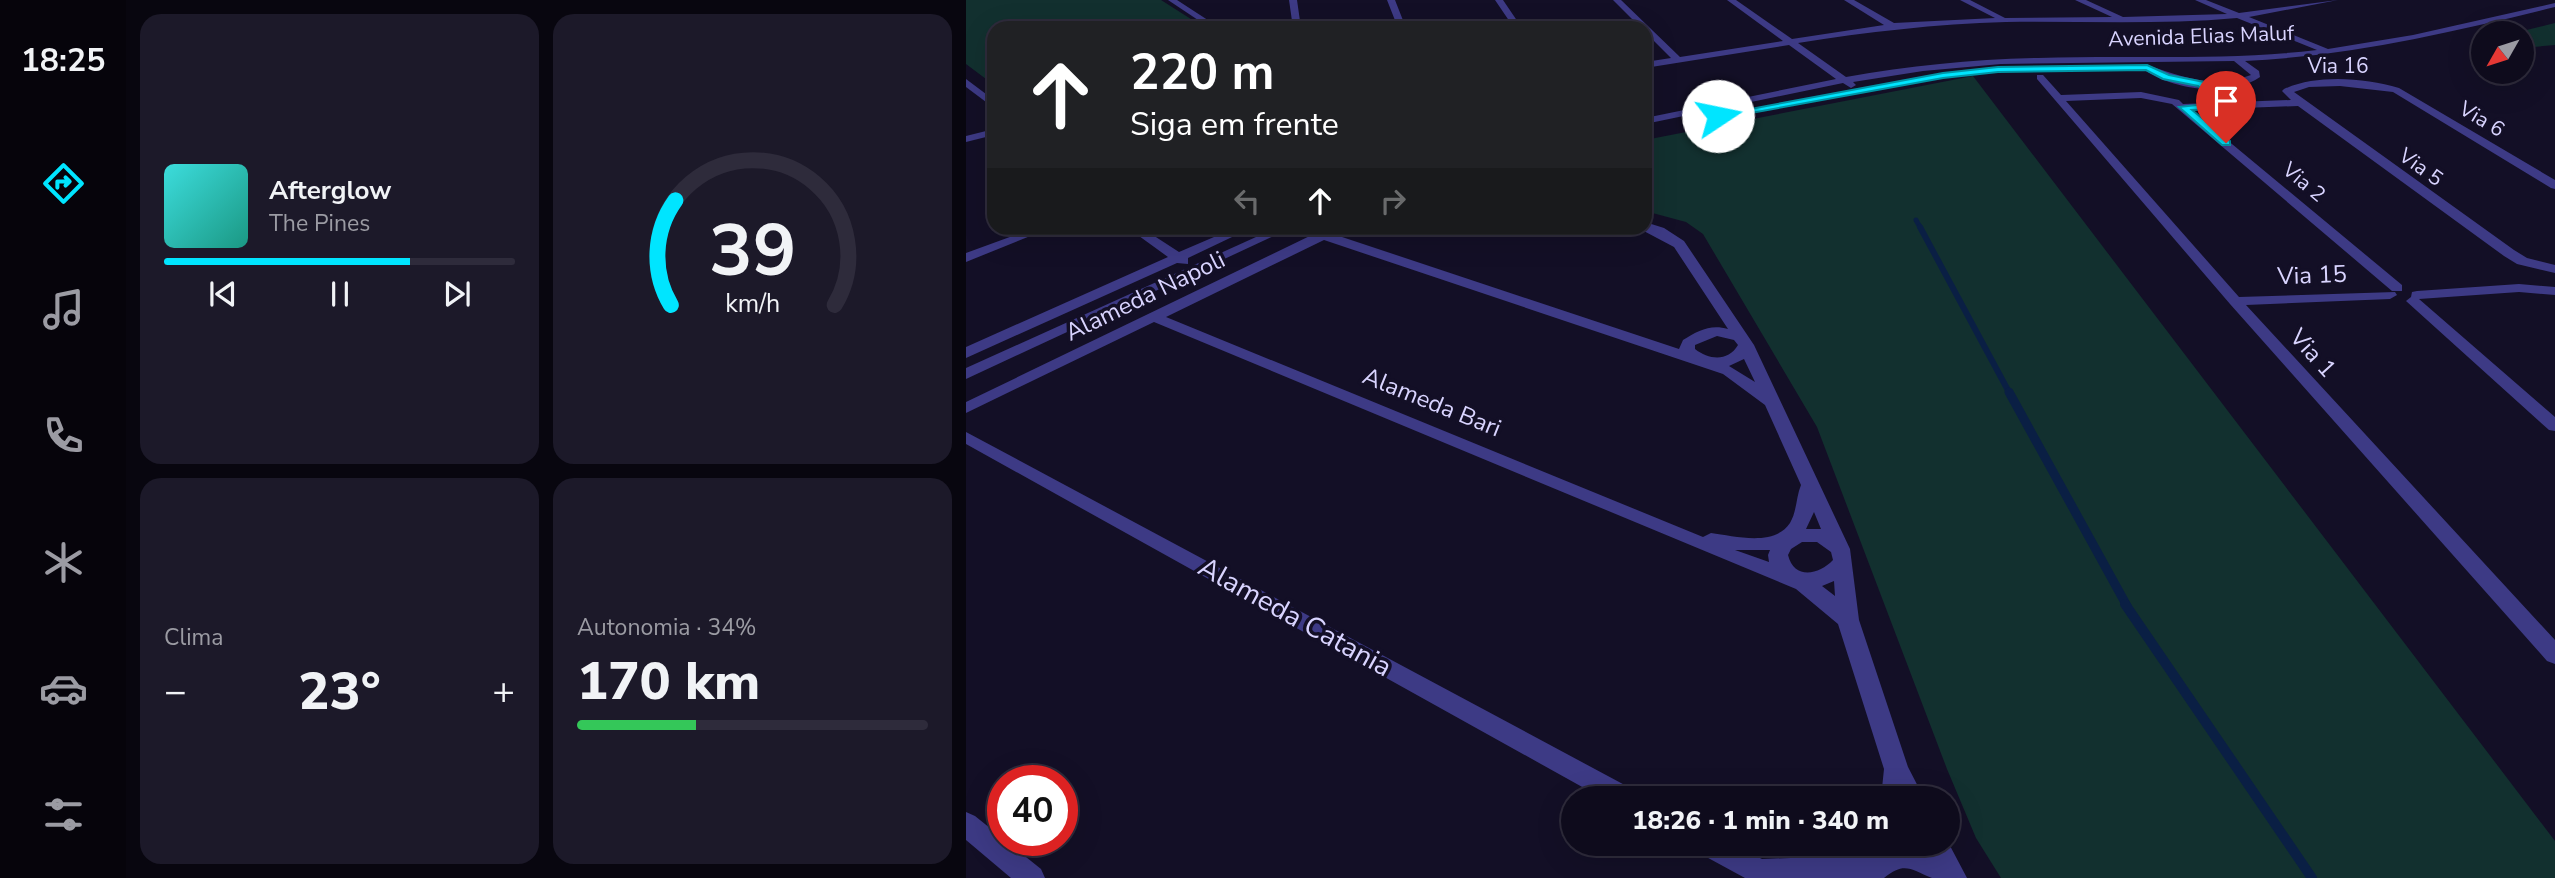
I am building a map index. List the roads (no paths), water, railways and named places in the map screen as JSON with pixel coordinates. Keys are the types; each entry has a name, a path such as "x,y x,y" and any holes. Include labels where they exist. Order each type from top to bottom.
{"street":[{"path":"1172,0 1205,21"},
{"path":"1293,0 1296,21"},
{"path":"1391,0 1399,21"},
{"path":"1499,0 1513,21"},
{"path":"1617,0 1638,21"},
{"path":"1731,0 1856,89"},
{"path":"1848,0 1892,26"},
{"path":"1964,0 2004,20"},
{"path":"2079,0 2125,20"},
{"path":"2199,0 2328,51"},
{"path":"1652,64 1892,26 2004,20 2243,16 2334,0"},
{"name":"Avenida Elias Maluf","path":"1652,120 1845,81 1965,64 2235,58 2398,43 2555,5"},
{"path":"2534,21 2555,16"},
{"path":"1652,34 1678,60"},
{"name":"Avenida Elias Maluf","path":"1652,130 1856,89 1998,69 2250,68 2377,55"},
{"path":"2189,60 2150,63 2147,68 2166,77 2201,84 2231,84 2255,77 2256,73 2235,58"},
{"name":"Via 1","path":"2040,77 2235,301 2555,655"},
{"path":"966,82 987,99"},
{"path":"2201,84 2223,106"},
{"path":"2231,84 2255,105"},
{"name":"Via 16","path":"2290,89 2305,85 2388,87"},
{"name":"Via 6","path":"2388,87 2555,185"},
{"name":"Via 5","path":"2290,89 2288,94 2300,103 2509,253 2548,268"},
{"path":"2060,98 2154,96 2183,107 2300,103"},
{"name":"Via 2","path":"2183,107 2394,291"},
{"path":"966,139 987,134"},
{"path":"1652,228 1679,244 1746,345 1773,403 1841,555 1848,620 1896,769 1905,786"},
{"path":"966,258 1026,235"},
{"path":"1144,235 1175,258 1198,267"},
{"path":"966,353 1228,235"},
{"path":"966,374 1269,235"},
{"name":"Alameda Napoli","path":"966,408 1326,235"},
{"path":"1323,236 1702,361 1749,382 1773,403"},
{"path":"2394,291 2415,298 2519,288 2555,291"},
{"name":"Via 15","path":"2235,301 2394,291"},
{"path":"2415,298 2555,426"},
{"path":"1716,301 1700,335 1688,343 1688,350 1702,361 1728,361 1739,356 1746,345"},
{"name":"Alameda Bari","path":"1154,317 1735,557 1793,577"},
{"path":"1629,339 1730,333 1746,345"},
{"name":"Alameda Catania","path":"966,437 1603,786"},
{"path":"1810,487 1802,523 1781,545 1777,561 1793,577 1819,592 1848,620"},
{"path":"1788,539 1799,535 1821,536 1841,555"},
{"name":"Alameda Bari","path":"1690,537 1744,544 1768,544 1788,539"},
{"path":"1793,577 1806,580 1823,579 1837,572 1841,555"},
{"path":"1895,786 1896,769"},
{"path":"966,824 1031,878"},
{"path":"1730,856 1765,875 1876,863 1903,855 1923,857 1953,878"},
{"path":"1941,856 1953,878"}],"waterway":[{"path":"1916,220 1921,229"},
{"path":"1920,227 2010,394"},
{"path":"2009,392 2127,606"},
{"path":"2125,604 2312,878"}]}
